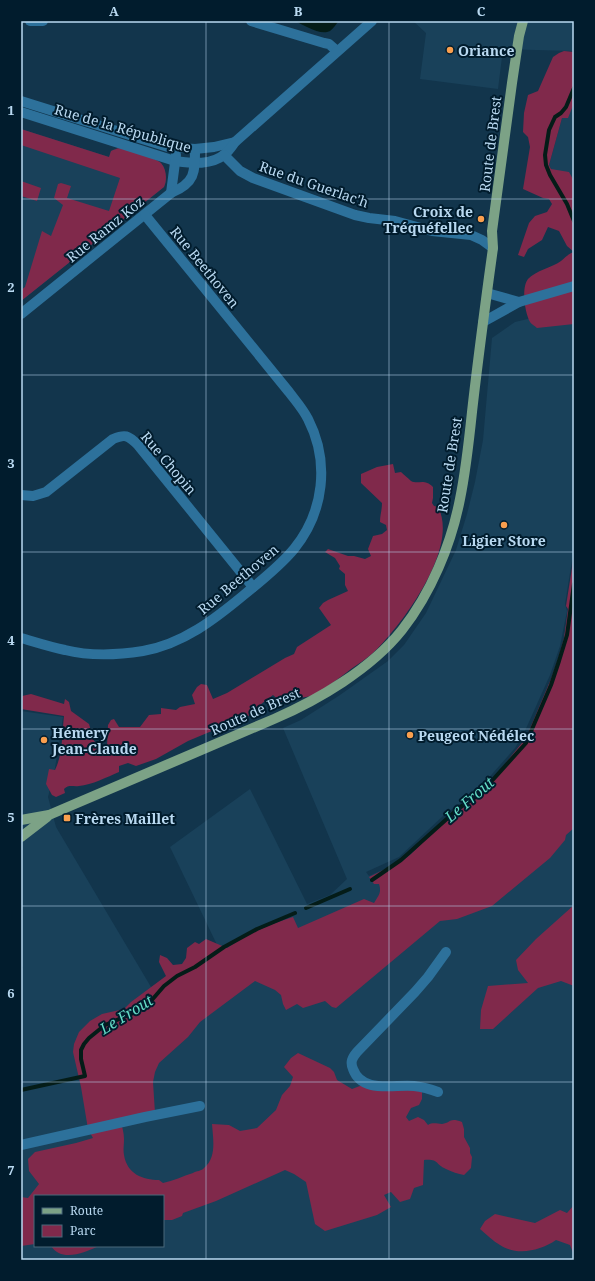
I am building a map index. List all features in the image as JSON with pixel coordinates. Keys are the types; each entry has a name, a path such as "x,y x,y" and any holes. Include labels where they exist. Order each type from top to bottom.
{"main road":[{"name":"Route de Brest","path":"519,21 519,36"},
{"name":"Route de Brest","path":"21,820 48,815 274,720 307,704 335,687 378,654 398,635 416,611 434,577 459,507 465,471 487,292 492,248 492,231 519,36 523,21"},
{"name":"Route de Brest","path":"21,838 48,815"}],"street":[{"path":"30,21 43,21"},
{"path":"251,21 324,42 329,44 337,51"},
{"name":"Rue de la République","path":"21,112 175,161 195,163 206,162 224,155 235,142 372,21"},
{"name":"Rue de la République","path":"21,101 176,149 214,147 235,142"},
{"path":"171,193 176,149"},
{"name":"Rue Ramz Koz","path":"21,314 171,193 189,182 194,173 195,149"},
{"name":"Rue du Guerlac'h","path":"224,155 240,171 253,178 355,215 395,221 432,231 470,235 482,240 492,248"},
{"name":"Rue Beethoven","path":"21,638 66,651 116,654 144,651 162,646 186,636 222,613 280,564 294,550 302,539 313,516 319,496 322,471 321,460 315,437 307,418 300,407 145,215"},
{"path":"483,322 519,302 574,286"},
{"path":"487,292 519,302"},
{"name":"Rue Chopin","path":"21,495 33,496 46,492 113,439 120,436 126,436 138,445 253,587"},
{"path":"438,1092 414,1086 369,1085 355,1075 351,1063 356,1052 416,992 446,952"},
{"path":"21,1145 200,1106"}],"shaded area":[{"path":"295,21 339,21 330,31 322,32"},
{"path":"413,21 574,21 574,51 503,49 498,89 420,79 426,33"},
{"path":"574,88 574,180 560,184 549,165 562,118"},
{"path":"21,129 109,157 111,151 115,149 161,163 164,167 166,182 164,187 21,301"},
{"path":"574,308 574,548 565,604 567,611 560,646 550,675 524,733 515,748 478,790 444,815 399,857 366,872 369,876 402,861 429,839 445,820 467,803 479,797 528,749 574,612 574,1260 21,1260 21,969 23,968 21,964 21,711 63,717 55,768 48,797 56,827 151,987 220,951 170,847 250,789 307,904 330,895 347,879 283,728 301,720 388,661 404,645 426,613 456,550 475,482 483,440 492,338 515,322"}],"green space":[{"path":"564,51 574,52 574,103 568,118 562,118 549,165 551,169 569,172 574,181 574,252 567,246 559,231 548,227 542,240 528,249 524,257 518,255 529,223 535,216 547,212 552,204 549,199 543,198 523,189 530,147 528,137 523,132 524,113 528,95 538,91 553,57"},
{"path":"21,129 109,157 111,151 119,148 142,154 161,163 165,172 166,181 164,187 21,301 21,290 25,287 42,231 51,236 63,205 54,198 58,184 61,183 71,186 67,198 109,211 120,178 21,145"},
{"path":"21,181 41,188 37,201 21,196"},
{"path":"574,252 574,324 537,328 528,318 524,300 526,283 531,276 558,263"},
{"path":"393,464 395,473 401,472 411,481 424,482 433,487 432,503 434,506 438,507 443,524 441,543 434,564 412,606 385,641 373,653 328,686 313,695 281,702 273,695 252,711 244,722 235,727 219,728 188,741 156,759 136,766 128,763 119,766 119,772 84,785 68,787 64,789 65,793 56,797 52,795 46,784 49,769 55,770 60,757 64,716 21,709 22,696 31,694 64,704 65,699 69,702 71,711 89,724 94,741 100,746 107,746 108,725 111,720 114,719 119,727 140,727 149,715 161,714 161,708 176,710 180,707 195,704 192,695 201,684 207,685 213,699 227,693 294,654 297,647 331,625 319,608 323,603 348,591 345,585 345,574 339,569 340,566 335,558 325,552 328,549 348,556 365,559 371,556 368,549 373,536 382,534 387,530 386,525 380,522 382,503 361,483 361,474 377,467"},
{"path":"574,555 574,828 566,835 565,840 550,858 492,906 457,919 440,921 336,1008 332,1007 325,1001 303,1008 297,1004 286,1010 281,995 275,990 255,981 200,1022 188,1037 159,1063 153,1082 155,1113 121,1121 124,1134 124,1153 126,1162 128,1167 137,1175 147,1179 159,1180 163,1183 203,1169 208,1164 213,1153 212,1124 229,1125 240,1131 257,1128 276,1110 282,1095 290,1086 293,1077 284,1067 291,1058 298,1053 330,1068 334,1072 337,1080 352,1089 373,1081 422,1092 422,1099 419,1105 411,1108 406,1117 409,1121 418,1117 424,1120 428,1125 433,1123 442,1124 452,1120 462,1122 464,1137 470,1148 472,1157 471,1168 464,1175 448,1170 435,1161 424,1160 423,1185 414,1188 410,1199 400,1202 391,1192 384,1195 391,1207 377,1215 325,1231 315,1224 306,1182 285,1170 216,1201 183,1213 182,1216 172,1220 164,1220 164,1195 34,1195 34,1244 21,1246 21,1197 28,1198 39,1184 29,1171 28,1159 35,1152 93,1138 88,1129 73,1052 74,1044 79,1032 90,1021 102,1014 124,1009 166,976 159,962 160,955 167,958 173,965 182,964 186,958 187,948 195,942 199,944 206,939 227,948 259,930 293,917 298,928 364,899 374,903 379,894 380,887 379,884 374,884 369,877 402,861 430,835 469,803 491,781 526,738 558,659 564,638 568,609 566,606"},
{"path":"574,905 574,986 561,981 538,988 493,1029 480,1029 481,1010 488,986 528,983 518,970 516,960 536,939"},
{"path":"574,1205 574,1255 570,1245 556,1240 543,1247 528,1251 514,1250 497,1243 480,1229 485,1221 495,1214 535,1223 560,1210 567,1213"},
{"path":"52,1247 97,1247 74,1255 61,1254"}],"waterway":[{"name":"Le Frout","path":"574,88 566,107 555,117 549,130 545,155 546,165 550,175 567,204 574,221"},
{"name":"Le Frout","path":"372,880 401,860 459,808 480,794 526,743 551,685 567,635 574,584"},
{"name":"Le Frout","path":"306,908 350,889"},
{"name":"Le Frout","path":"21,1090 85,1076 81,1059 81,1050 89,1038 105,1025 131,1014 151,1001 164,986 177,976 195,967 224,947 257,929 295,913"}],"place":[{"name":"Oriance","path":"450,50"},
{"name":"Croix de Tréquéfellec","path":"481,219"},
{"name":"Ligier Store","path":"504,525"},
{"name":"Peugeot Nédélec","path":"410,735"},
{"name":"Hémery Jean-Claude","path":"44,740"},
{"name":"Frères Maillet","path":"67,818"}]}
